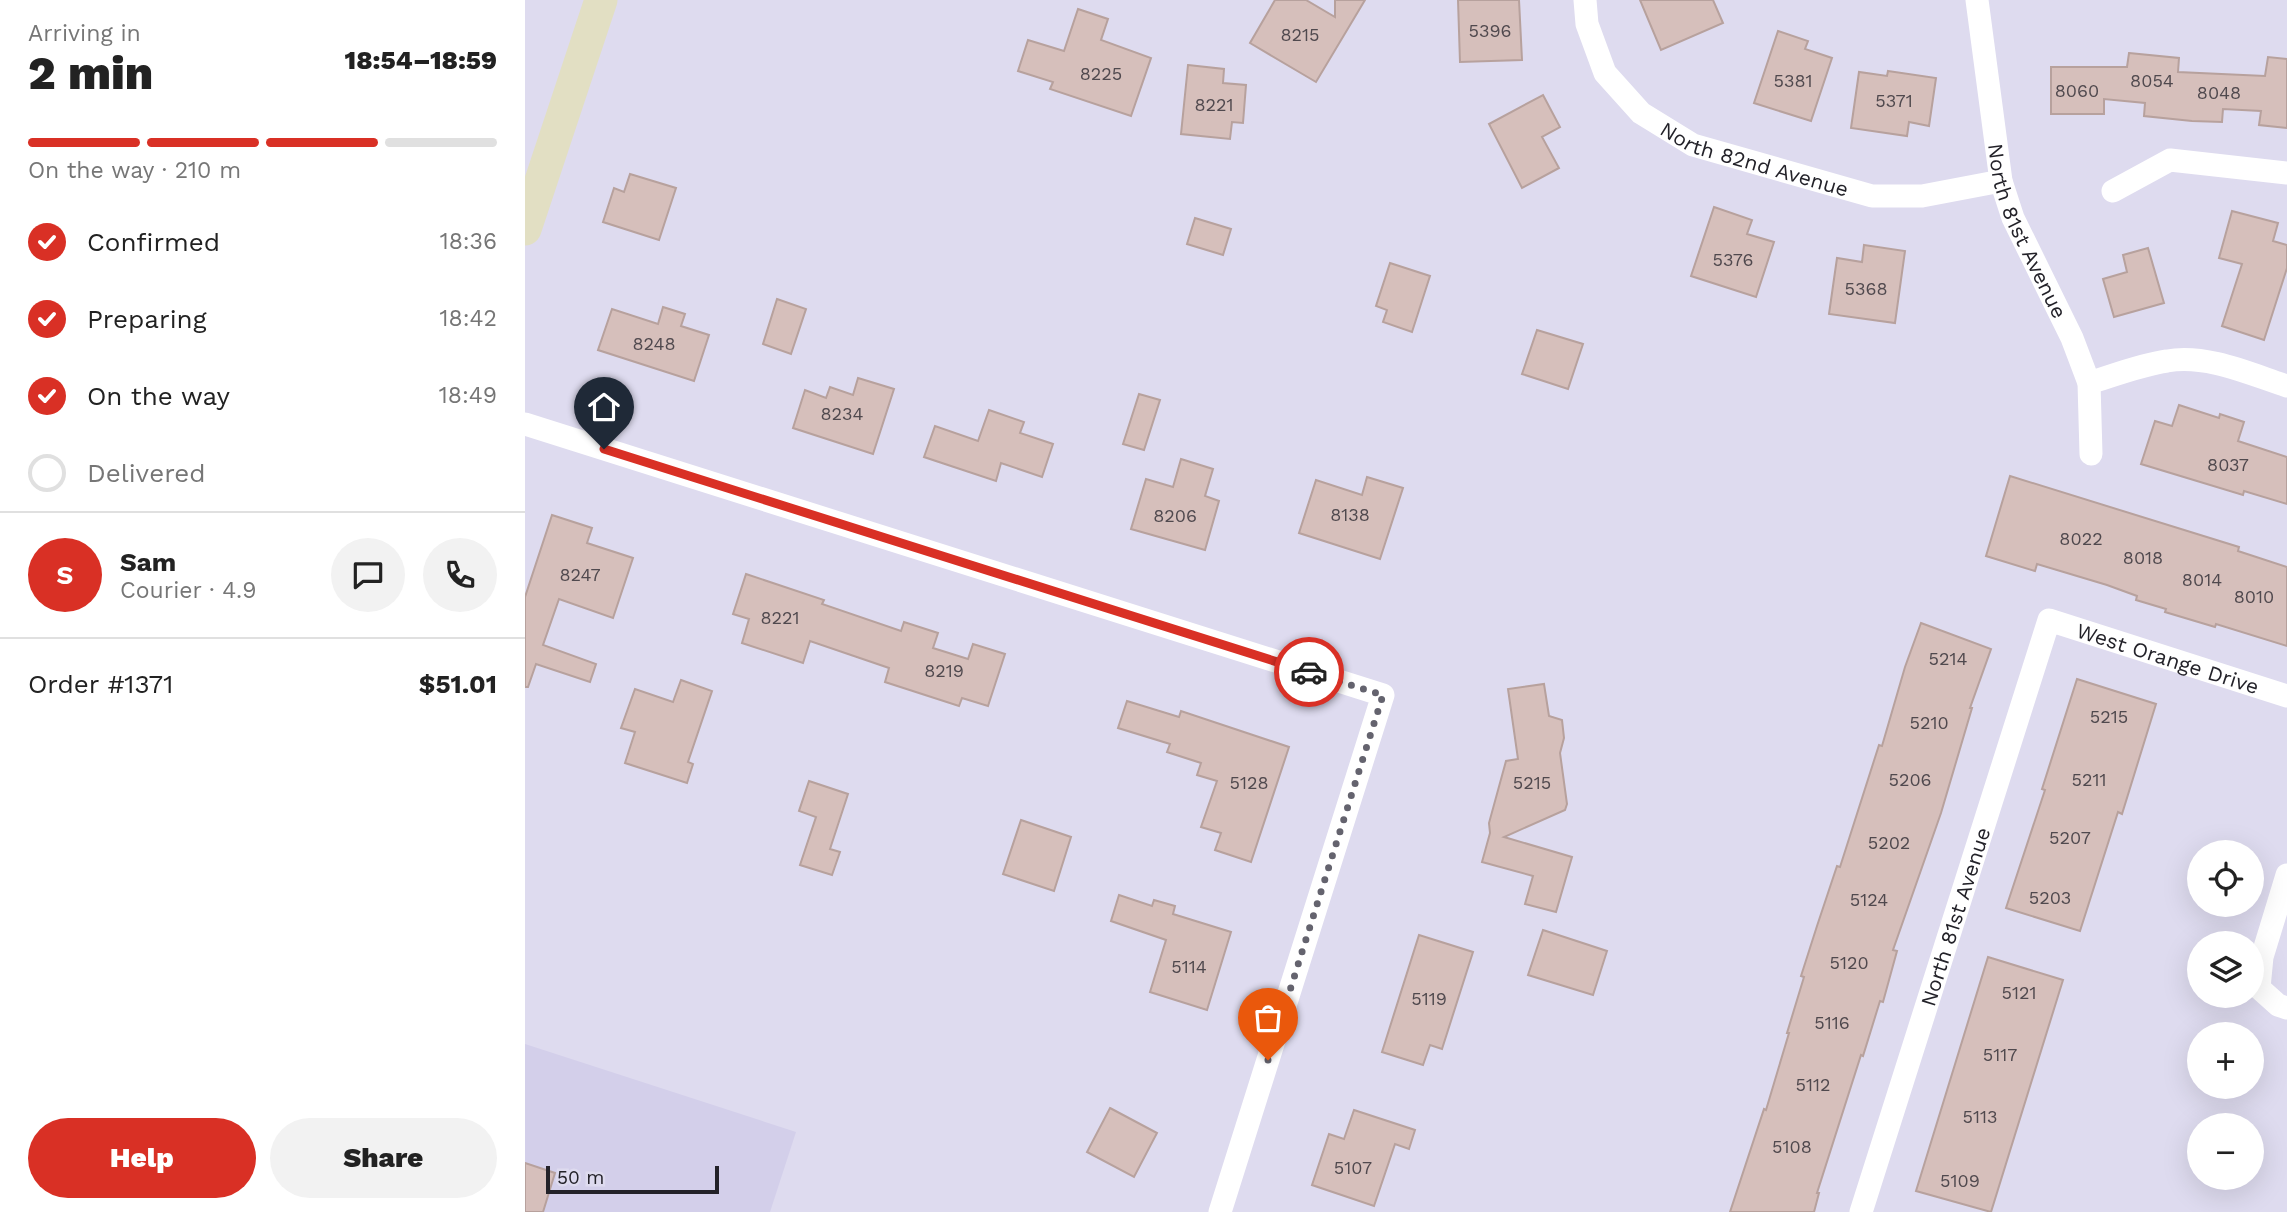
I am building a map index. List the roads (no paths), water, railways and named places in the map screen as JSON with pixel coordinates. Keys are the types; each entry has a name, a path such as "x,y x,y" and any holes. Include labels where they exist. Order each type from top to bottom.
{"main road":[{"path":"525,229 601,0"}],"street":[{"name":"North 82nd Avenue","path":"1585,0 1587,24 1605,73 1641,113 1693,145 1872,196 1921,196 2001,181"},
{"name":"North 81st Avenue","path":"1977,0 2001,181 2013,218 2072,338 2089,383 2091,454"},
{"path":"2113,191 2170,160 2287,173"},
{"path":"2089,383 2169,360 2190,359 2225,365 2287,386"},
{"path":"525,424 1383,695 1220,1212"},
{"name":"North 81st Avenue","path":"1861,1212 2049,620"},
{"name":"West Orange Drive","path":"2049,620 2287,696"},
{"path":"2287,875 2262,957 2259,988 2278,1005 2287,1008"}]}
